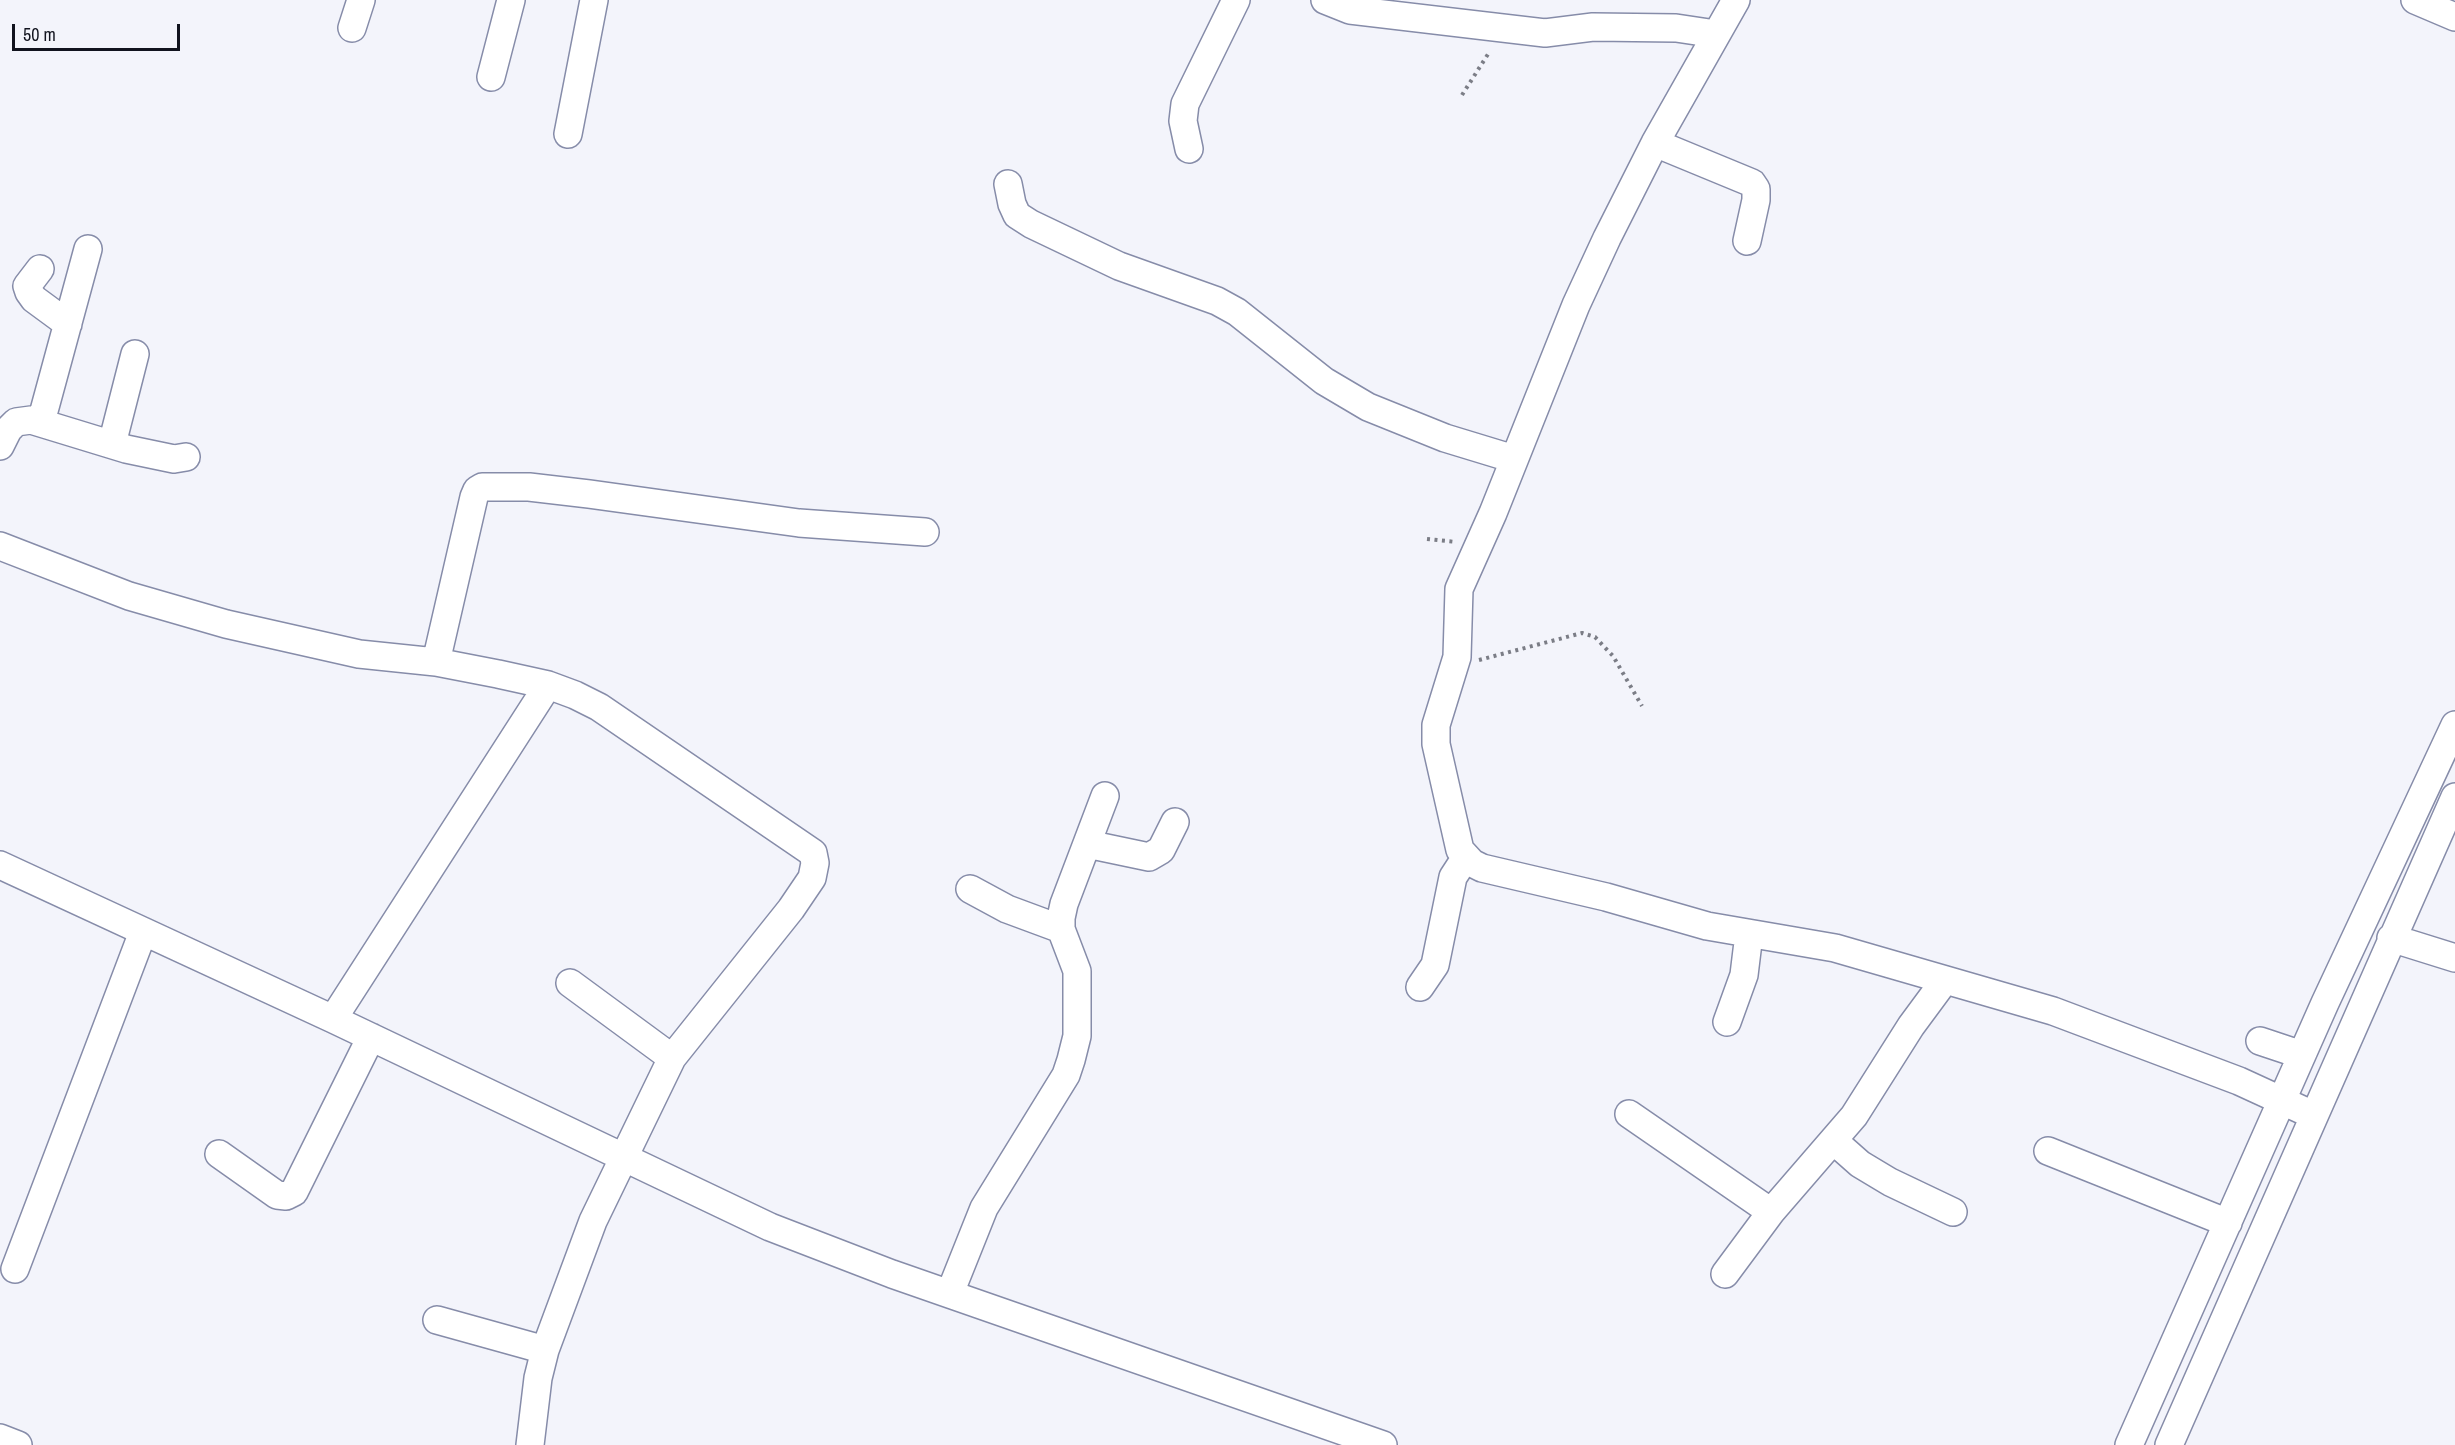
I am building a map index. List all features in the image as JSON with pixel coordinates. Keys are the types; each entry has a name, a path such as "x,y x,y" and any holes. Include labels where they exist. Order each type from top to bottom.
{"street":[{"path":"352,28 360,0"},
{"path":"491,77 511,0"},
{"path":"568,134 594,0"},
{"path":"1189,149 1183,121 1185,104 1236,0"},
{"path":"1325,0 1350,10 1545,33 1593,27 1676,28 1716,34"},
{"path":"1736,0 1654,143 1576,305 1459,589 1459,632 1455,664 1436,725 1436,744 1454,832 1466,857 1482,868 1606,897 1707,926 1835,948 1945,980 2093,1025 2230,1078 2298,1108"},
{"path":"2415,0 2455,17"},
{"path":"1654,143 1752,183 1756,189 1756,200 1748,241"},
{"path":"1008,184 1017,214 1031,224 1119,266 1216,301 1237,312 1324,381 1368,407 1445,438 1514,459"},
{"path":"41,422 88,249"},
{"path":"40,269 27,286 29,292 34,299 68,324"},
{"path":"112,444 135,354"},
{"path":"0,446 8,430 16,422 31,420 112,444 174,459 186,457"},
{"path":"436,662 474,496 482,486 529,487 589,494 799,524 925,532"},
{"path":"0,546 129,596 226,624 359,654 436,662 548,685 599,707 813,853 815,863 812,878 791,909 672,1058 593,1221 545,1350 538,1378 530,1445"},
{"path":"333,1019 548,685"},
{"path":"2169,1445 2298,1108 2302,1055 2455,725"},
{"path":"950,1293 984,1209 1066,1075 1071,1060 1077,1036 1077,971 1061,929 1064,904 1105,796"},
{"path":"2128,1445 2228,1224 2298,1108 2391,938 2455,797"},
{"path":"1087,844 1149,857 1161,850 1174,822"},
{"path":"1420,987 1435,965 1453,877 1466,857"},
{"path":"0,865 333,1019 770,1227 892,1274 1383,1445"},
{"path":"970,889 1007,909 1061,929"},
{"path":"15,1269 143,932"},
{"path":"1726,1022 1744,975 1749,934"},
{"path":"2391,938 2455,958"},
{"path":"1725,1274 1771,1212 1834,1141 1945,980"},
{"path":"570,983 672,1058"},
{"path":"219,1154 277,1195 291,1195 371,1037"},
{"path":"2260,1041 2302,1055"},
{"path":"1629,1114 1771,1212"},
{"path":"1834,1141 1860,1164 1890,1182 1953,1212"},
{"path":"2048,1151 2228,1224"},
{"path":"436,1320 545,1350"},
{"path":"0,1438 17,1445"}],"path":[{"path":"1462,95 1491,51 1499,28"},
{"path":"1455,664 1582,633 1595,637 1613,656 1642,706"}]}
